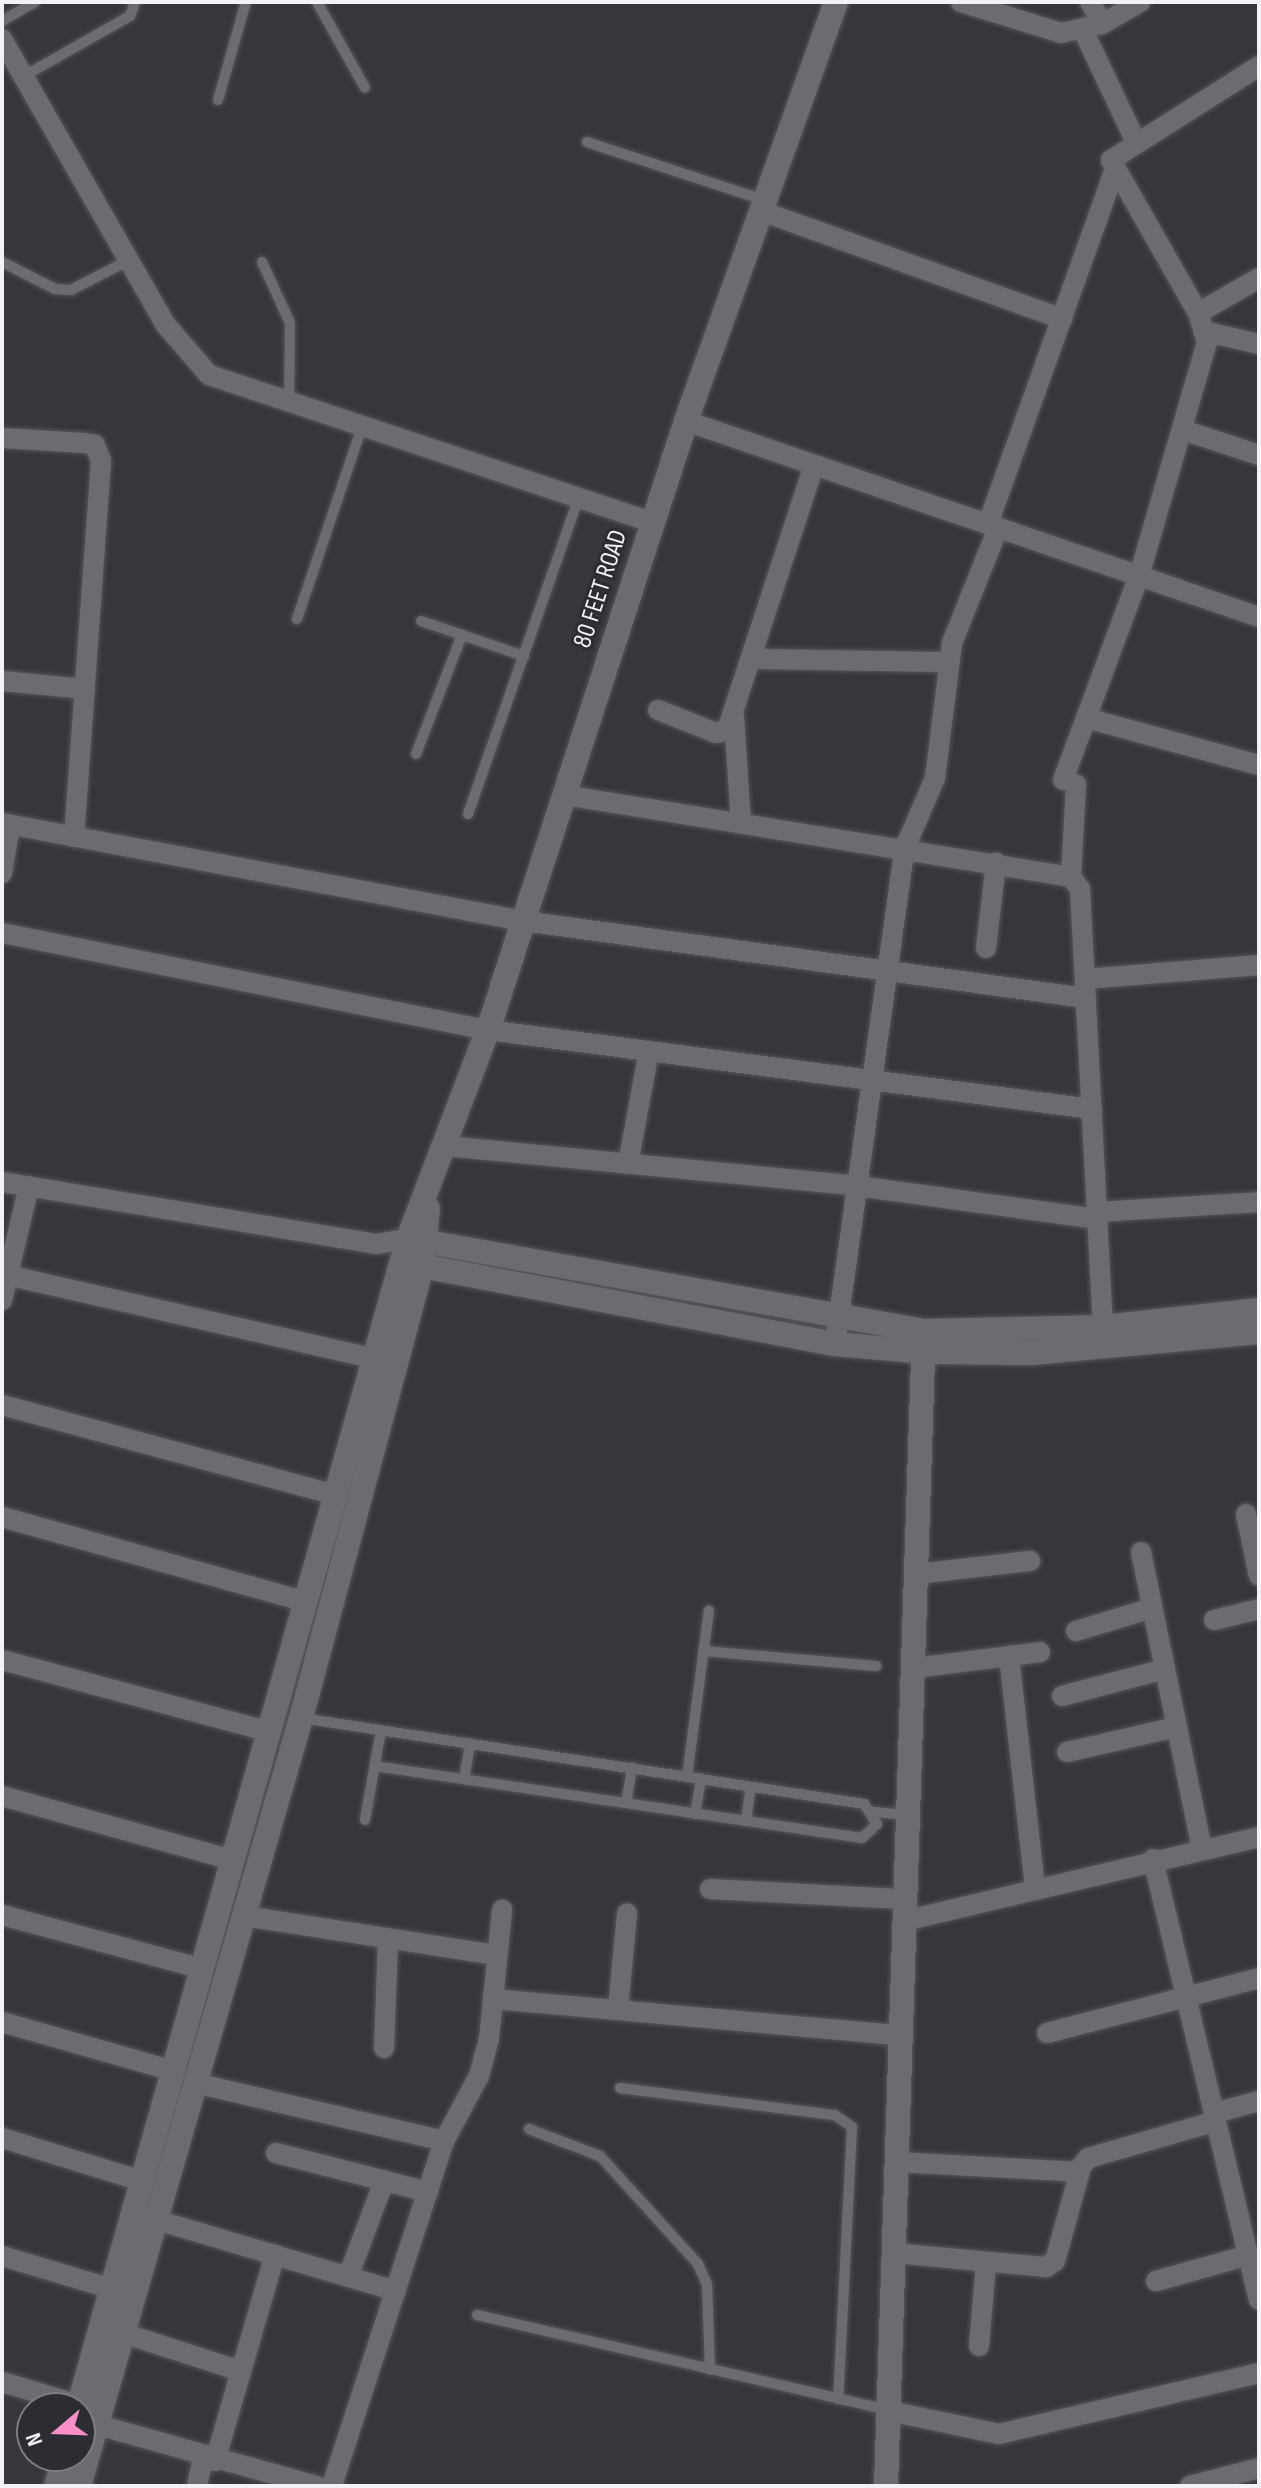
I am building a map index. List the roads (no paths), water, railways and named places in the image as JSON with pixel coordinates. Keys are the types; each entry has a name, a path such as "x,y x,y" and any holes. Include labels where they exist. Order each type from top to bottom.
{"main road":[{"name":"80 FEET ROAD","path":"415,1252 428,1197 488,1030 686,421 836,2"},
{"path":"415,1252 838,1318 924,1342"},
{"path":"415,1252 835,1344 1259,1332"},
{"path":"95,2392 123,2333 145,2216 142,2181 373,1358 415,1252"},
{"path":"89,2392 112,2289 145,2216 195,2083 301,1718 415,1252"},
{"path":"1104,1338 1259,1310"},
{"path":"886,2486 924,1342"}],"street":[{"path":"961,2 1040,29 1093,27 1140,2"},
{"path":"1090,2 1093,27 1135,140"},
{"path":"2,39 129,260 191,359 219,379 652,522"},
{"path":"835,1344 904,850 935,778 947,662 1114,173 1117,151 1259,66"},
{"path":"1104,1338 1080,889 1071,877 1069,782 1086,718 1139,576 1204,359 1200,322 1114,173"},
{"path":"763,206 1062,319"},
{"path":"1200,322 1259,278"},
{"path":"1200,322 1259,344"},
{"path":"686,421 1259,617"},
{"path":"1183,430 1259,455"},
{"path":"2,438 85,443 99,451 74,837"},
{"path":"658,710 716,733 727,730 814,465"},
{"path":"751,659 947,662"},
{"path":"2,681 85,689"},
{"path":"733,714 741,824"},
{"path":"1086,718 1259,765"},
{"path":"564,795 1071,877"},
{"path":"2,873 6,824 523,921 888,967 1085,989 1259,965"},
{"path":"986,948 996,863"},
{"path":"2,933 488,1030 1092,1109"},
{"path":"628,1164 649,1051"},
{"path":"445,1146 857,1186 1097,1216 1259,1202"},
{"path":"2,1182 415,1252"},
{"path":"2,1300 29,1186"},
{"path":"6,1274 373,1358"},
{"path":"2,1405 336,1495"},
{"path":"1246,1514 1258,1566"},
{"path":"2,1517 306,1602"},
{"path":"1141,1552 1202,1849"},
{"path":"917,1574 1030,1561"},
{"path":"1076,1631 1152,1608"},
{"path":"1214,1620 1259,1609"},
{"path":"914,1668 1040,1652"},
{"path":"1009,1656 1035,1889"},
{"path":"2,1660 270,1732"},
{"path":"1062,1696 1165,1669"},
{"path":"1067,1752 1176,1727"},
{"path":"2,1796 233,1860"},
{"path":"710,1889 904,1910 1035,1889 1153,1859 1259,1837"},
{"path":"1153,1859 1259,2299"},
{"path":"332,2486 444,2141 479,2076 493,1999 502,1910"},
{"path":"618,2009 627,1913"},
{"path":"2,1915 203,1969"},
{"path":"244,1916 497,1955"},
{"path":"384,2048 388,1939"},
{"path":"1047,2033 1259,1978"},
{"path":"493,1999 900,2035"},
{"path":"2,2022 174,2071"},
{"path":"195,2083 444,2141"},
{"path":"894,2253 1035,2268 1055,2261 1079,2172 1098,2153 1259,2101"},
{"path":"2,2138 142,2181"},
{"path":"276,2153 428,2192"},
{"path":"897,2162 1079,2172"},
{"path":"348,2277 384,2181"},
{"path":"145,2216 396,2291"},
{"path":"197,2486 241,2371 275,2255"},
{"path":"1156,2281 1249,2255"},
{"path":"2,2256 112,2289"},
{"path":"979,2346 986,2262"},
{"path":"123,2333 241,2371"},
{"path":"889,2411 999,2434 1259,2373"},
{"path":"2,2382 27,2392"},
{"path":"96,2419 209,2460 317,2486"},
{"path":"1190,2486 1259,2468"}],"lane":[{"path":"2,21 35,2"},
{"path":"24,76 130,16 135,2"},
{"path":"218,100 246,2"},
{"path":"317,2 365,88"},
{"path":"587,142 763,206"},
{"path":"2,262 35,281 71,290 129,260"},
{"path":"262,262 290,323 289,403"},
{"path":"297,619 362,427"},
{"path":"468,814 579,497"},
{"path":"421,621 524,656"},
{"path":"416,754 462,635"},
{"path":"687,1777 709,1610"},
{"path":"703,1651 876,1666"},
{"path":"301,1718 864,1804 874,1812 907,1815"},
{"path":"365,1820 381,1730"},
{"path":"464,1779 470,1744"},
{"path":"375,1766 862,1838 877,1824 874,1812"},
{"path":"626,1803 632,1768"},
{"path":"695,1814 701,1779"},
{"path":"746,1821 751,1787"},
{"path":"620,2088 835,2115 852,2127 838,2399"},
{"path":"529,2129 600,2156 698,2264 707,2284 710,2370"},
{"path":"477,2315 889,2411"}]}
